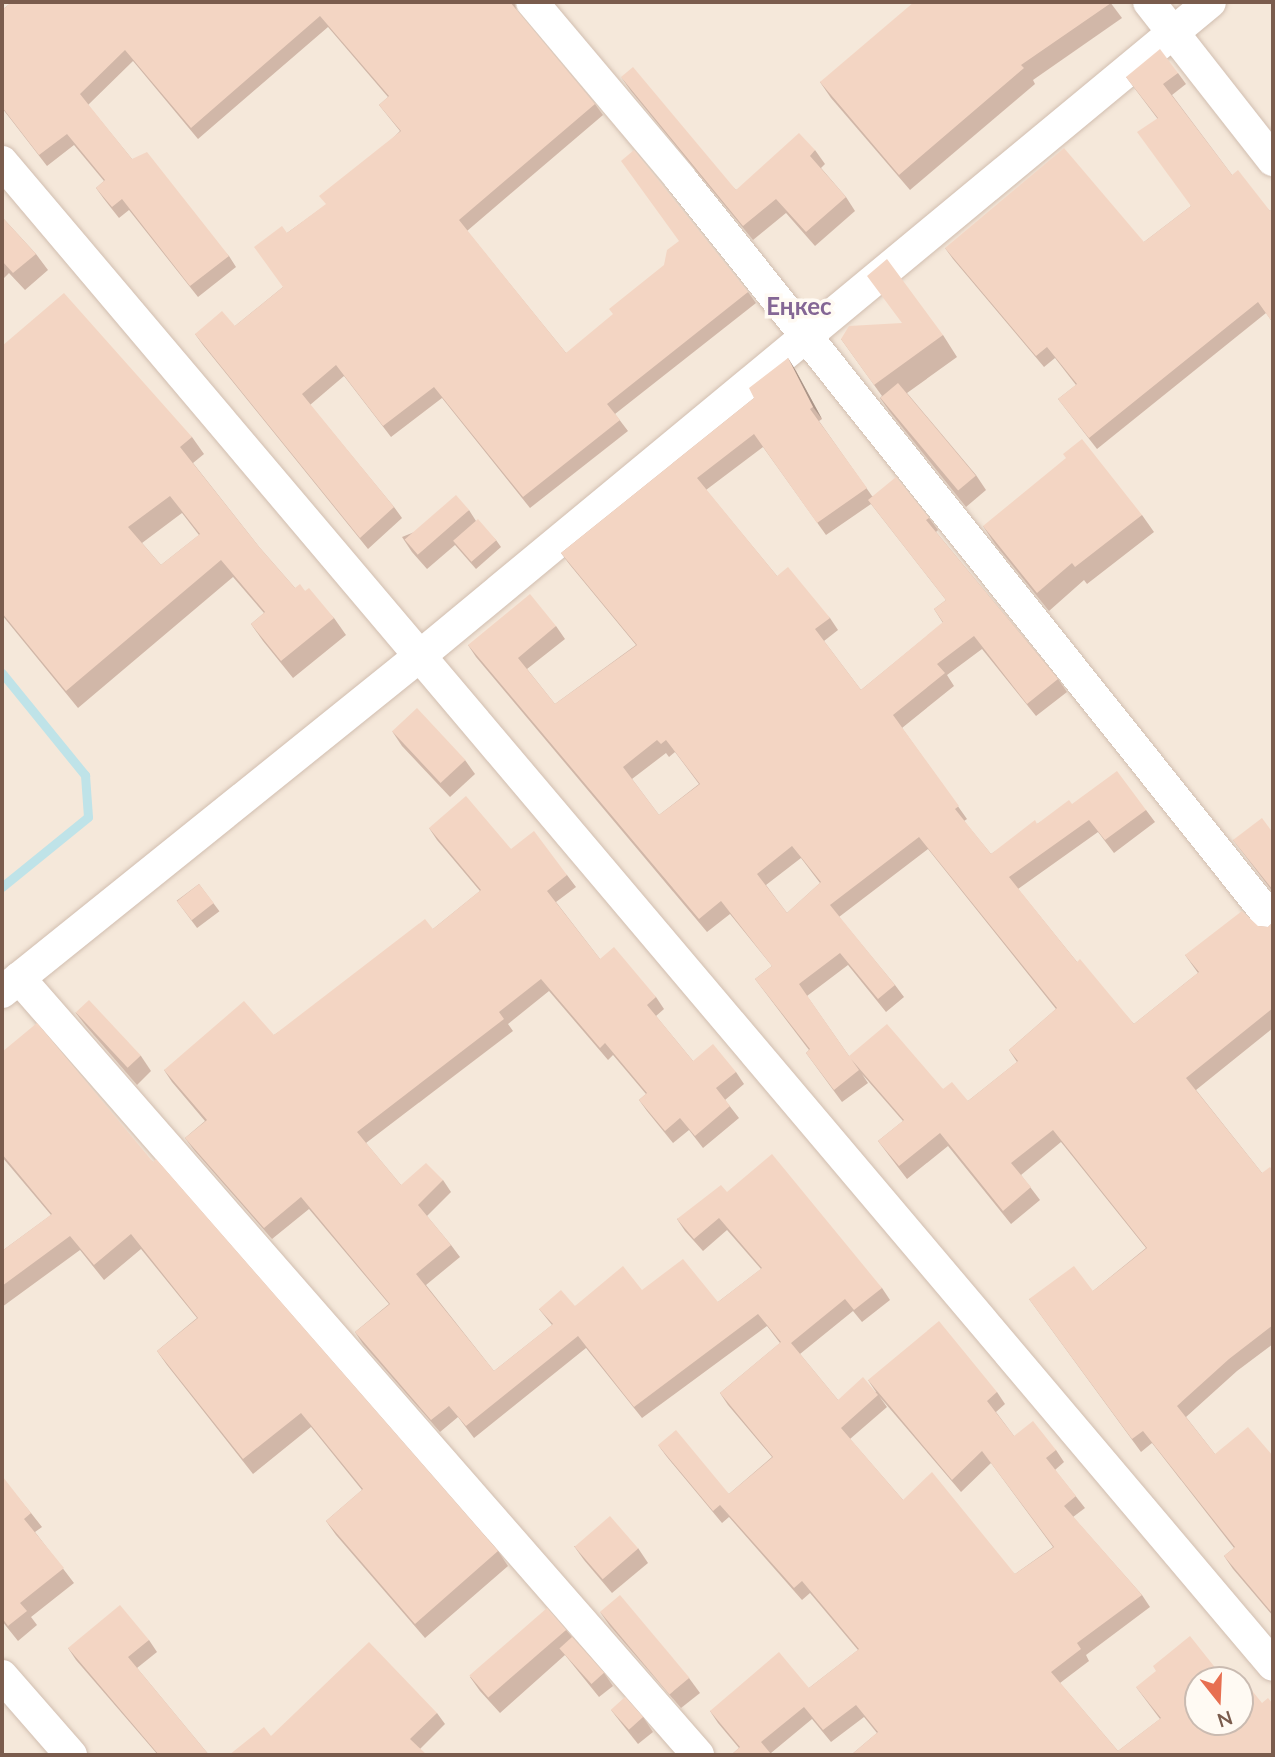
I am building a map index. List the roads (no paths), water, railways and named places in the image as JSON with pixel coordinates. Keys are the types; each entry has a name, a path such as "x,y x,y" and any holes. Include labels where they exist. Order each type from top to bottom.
{"street":[{"path":"532,2 680,178 1273,921"},
{"path":"1149,2 1273,160"},
{"path":"698,1755 10,985 421,655 1210,2"},
{"path":"2,162 1273,1665"},
{"path":"2,1676 71,1755"}],"waterway":[{"path":"2,673 85,775 88,817 2,887"}],"district":[{"name":"Еңкес","path":"799,306"}]}
